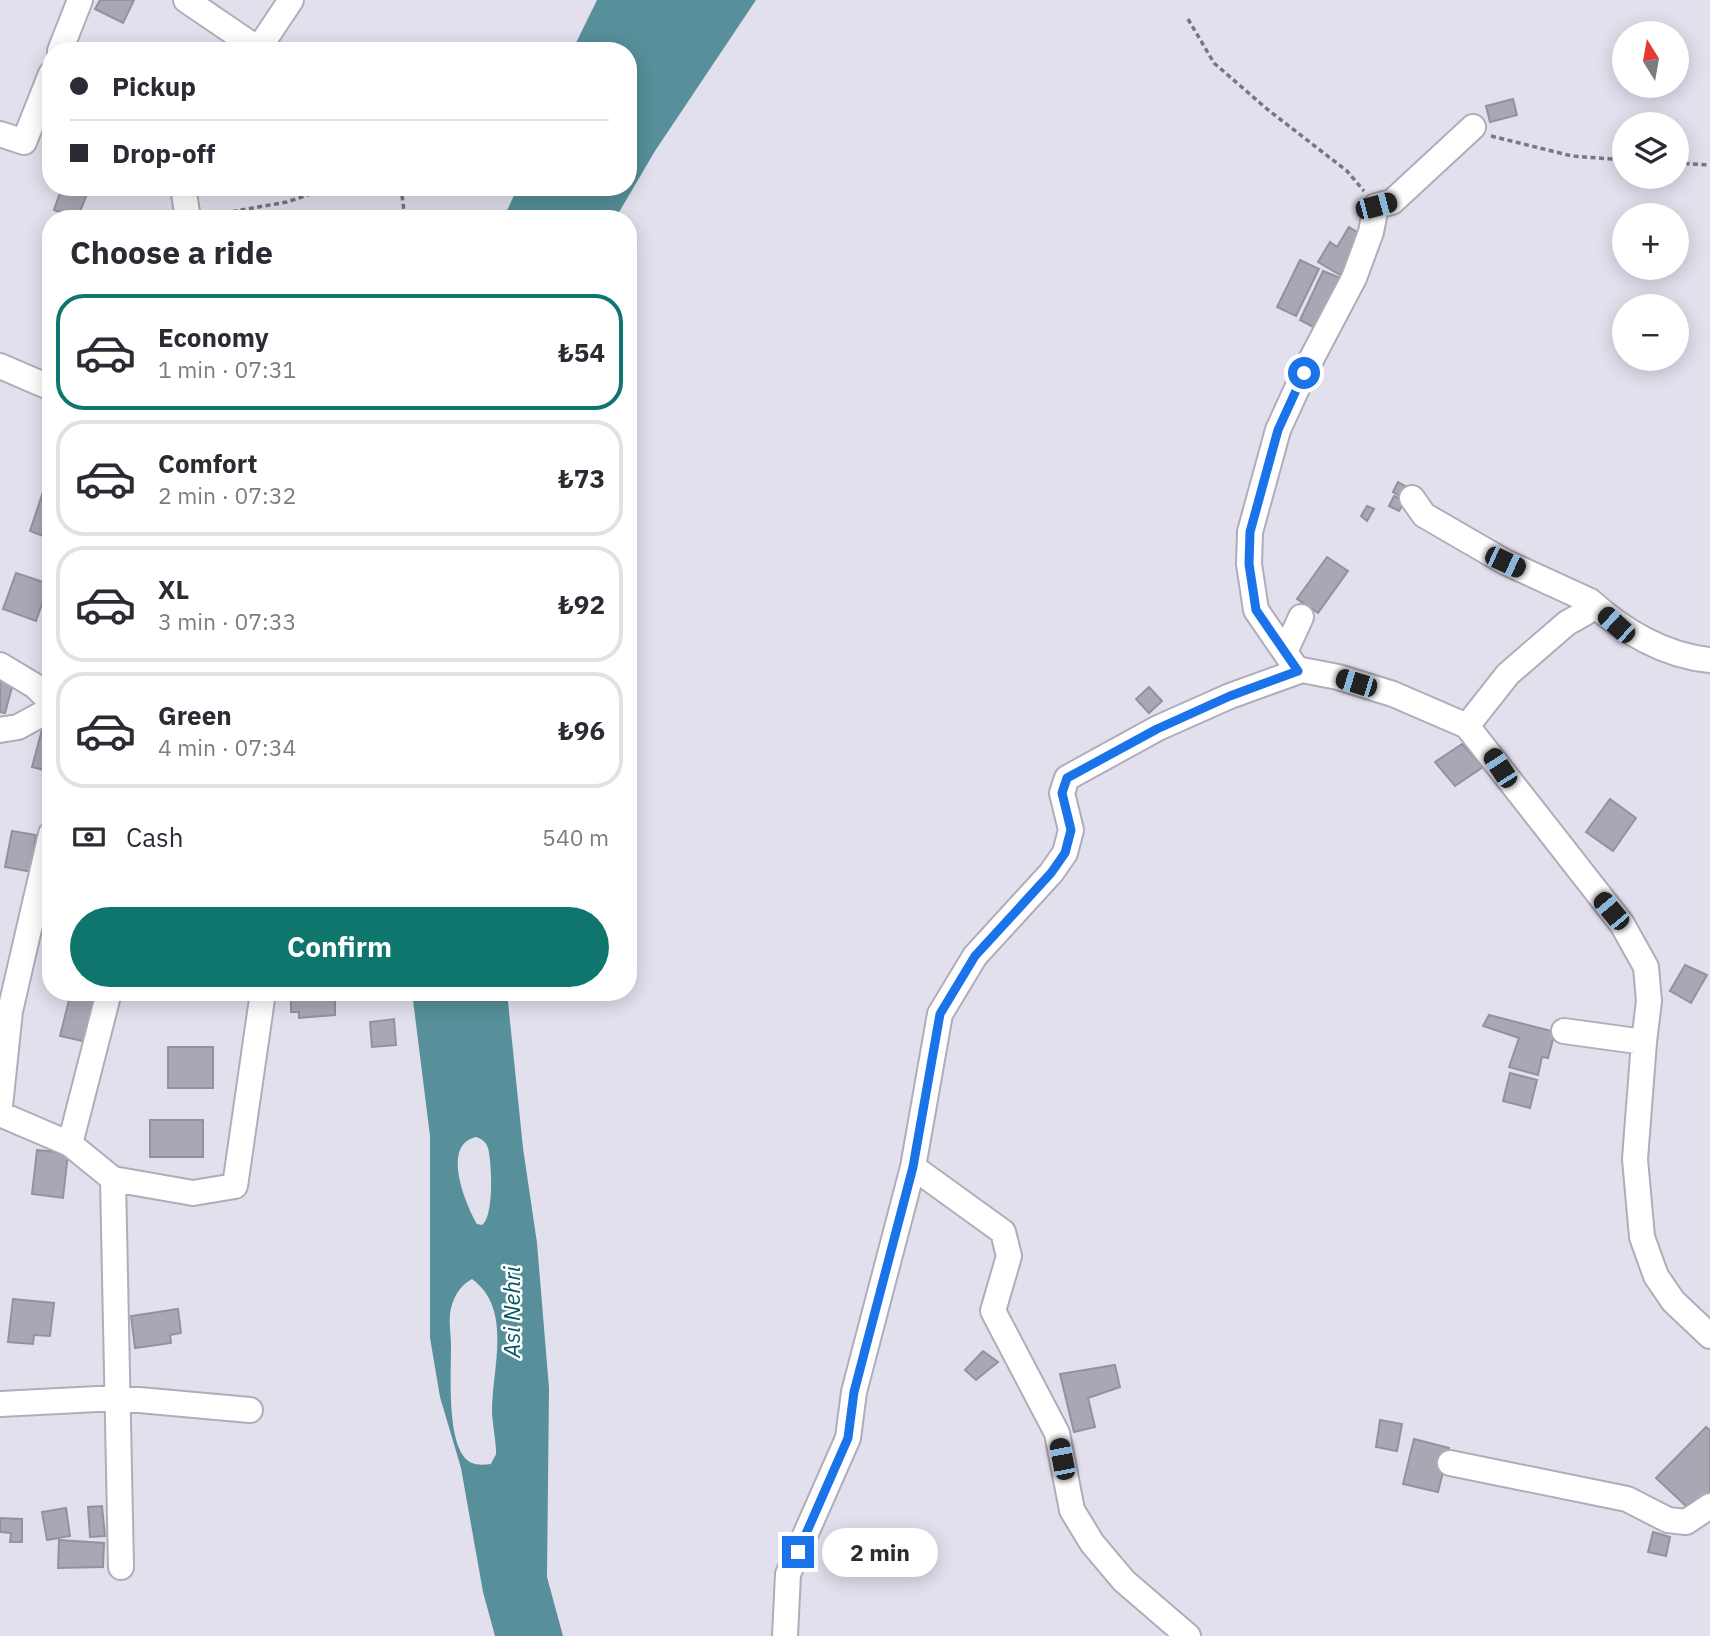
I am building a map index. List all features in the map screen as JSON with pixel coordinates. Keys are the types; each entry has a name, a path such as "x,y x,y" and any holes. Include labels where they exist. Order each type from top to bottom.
{"street":[{"path":"64,42 80,0"},
{"path":"186,0 246,42"},
{"path":"263,42 291,0"},
{"path":"0,134 24,142 42,97"},
{"path":"1473,127 1391,202 1376,206 1371,232 1354,278 1304,373 1278,430 1250,532 1249,564 1256,610 1291,662 1302,670 1393,694 1467,726 1622,924 1646,967 1649,1001 1635,1159 1642,1237 1656,1276 1667,1293 1710,1336"},
{"path":"0,366 42,384"},
{"path":"1412,498 1424,515 1505,562 1590,601 1616,625 1689,659 1710,660"},
{"path":"1467,726 1508,674 1567,624 1585,613 1590,601"},
{"path":"785,1636 788,1574 848,1438 854,1392 913,1167 940,1014 975,956 1051,873 1065,853 1071,830 1062,793 1067,778 1157,729 1230,696 1291,662 1301,617"},
{"path":"0,665 42,693"},
{"path":"0,730 18,727 42,714"},
{"path":"0,1106 10,1012 42,873"},
{"path":"70,1144 106,1001"},
{"path":"0,1114 70,1144 113,1179 193,1193 235,1186 262,1001"},
{"path":"1564,1031 1644,1042"},
{"path":"913,1167 1003,1232 1009,1256 993,1311 1057,1433 1072,1510 1092,1543 1124,1581 1188,1636"},
{"path":"113,1179 121,1567"},
{"path":"0,1404 117,1398 250,1409"},
{"path":"1450,1463 1627,1499 1668,1520 1686,1522 1710,1506"}],"path":[{"path":"1188,19 1213,63 1347,172 1376,206"},
{"path":"1473,127 1494,138 1572,156 1612,159"},
{"path":"1689,164 1710,165"},
{"path":"239,210 287,202 305,196"}],"water":[{"path":"597,0 756,0 637,182 637,42 576,42"},
{"path":"514,196 629,196 620,210 507,210"},
{"name":"Asi Nehri","path":"413,1001 508,1001 523,1148 537,1243 549,1388 547,1577 563,1636 495,1636 483,1592 461,1468 440,1397 430,1338 430,1136","holes":["476,1137 484,1141 489,1155 491,1189 489,1212 482,1225 477,1224 467,1203 458,1163 460,1151 466,1142","472,1279 485,1292 496,1323 492,1411 496,1454 491,1464 477,1464 465,1458 455,1436 451,1405 450,1314 457,1294 463,1285"]}],"building":[{"path":"100,0 134,0 123,23 95,9"},
{"path":"1513,99 1517,115 1490,122 1486,106"},
{"path":"59,196 86,196 81,210 54,210"},
{"path":"1349,227 1367,238 1340,275 1318,262 1330,242 1337,247"},
{"path":"1300,260 1319,269 1296,316 1277,307"},
{"path":"1323,271 1343,279 1319,330 1300,320"},
{"path":"1398,482 1412,490 1407,500 1393,492"},
{"path":"42,495 42,536 30,531"},
{"path":"1394,496 1405,501 1399,511 1389,506"},
{"path":"1367,506 1374,509 1367,521 1361,516"},
{"path":"1327,557 1348,571 1318,613 1297,599"},
{"path":"16,573 42,582 42,604 36,621 3,609"},
{"path":"0,673 15,676 5,713 0,712"},
{"path":"1149,687 1162,701 1149,713 1136,699"},
{"path":"42,730 42,770 32,767"},
{"path":"1462,744 1483,767 1455,786 1435,762"},
{"path":"1610,799 1636,818 1613,851 1586,832"},
{"path":"12,831 36,835 34,845 42,847 38,873 5,867"},
{"path":"1685,965 1707,975 1691,1003 1670,991"},
{"path":"69,1001 97,1001 87,1042 60,1036"},
{"path":"291,1001 335,1001 335,1015 299,1018 299,1012 291,1012"},
{"path":"1489,1015 1555,1032 1548,1058 1542,1057 1538,1075 1509,1067 1519,1038 1483,1026"},
{"path":"394,1019 396,1045 372,1047 370,1022"},
{"path":"168,1047 213,1047 213,1088 168,1088"},
{"path":"1510,1073 1537,1080 1530,1108 1503,1101"},
{"path":"150,1120 203,1120 203,1157 150,1157"},
{"path":"37,1150 68,1153 63,1198 32,1194"},
{"path":"13,1299 54,1303 50,1336 34,1335 33,1344 8,1342"},
{"path":"178,1309 181,1333 170,1335 171,1343 135,1348 131,1316"},
{"path":"983,1351 998,1362 976,1380 965,1370"},
{"path":"1115,1365 1120,1387 1088,1398 1095,1427 1074,1432 1060,1374"},
{"path":"1380,1420 1402,1424 1397,1451 1376,1447"},
{"path":"1706,1427 1710,1430 1710,1492 1686,1506 1656,1478"},
{"path":"1414,1439 1449,1448 1438,1492 1403,1484"},
{"path":"102,1506 105,1536 90,1537 88,1507"},
{"path":"66,1508 70,1536 47,1540 42,1512"},
{"path":"0,1518 22,1519 22,1542 10,1542 11,1533 0,1532"},
{"path":"1653,1532 1670,1537 1666,1556 1648,1552"},
{"path":"59,1540 104,1543 103,1567 58,1568"}],"route":[{"path":"798,1552 848,1438 854,1392 913,1167 940,1014 975,956 1051,873 1065,853 1071,830 1062,793 1067,778 1157,729 1230,696 1298,671 1256,610 1249,564 1250,532 1278,430 1304,373"}]}
